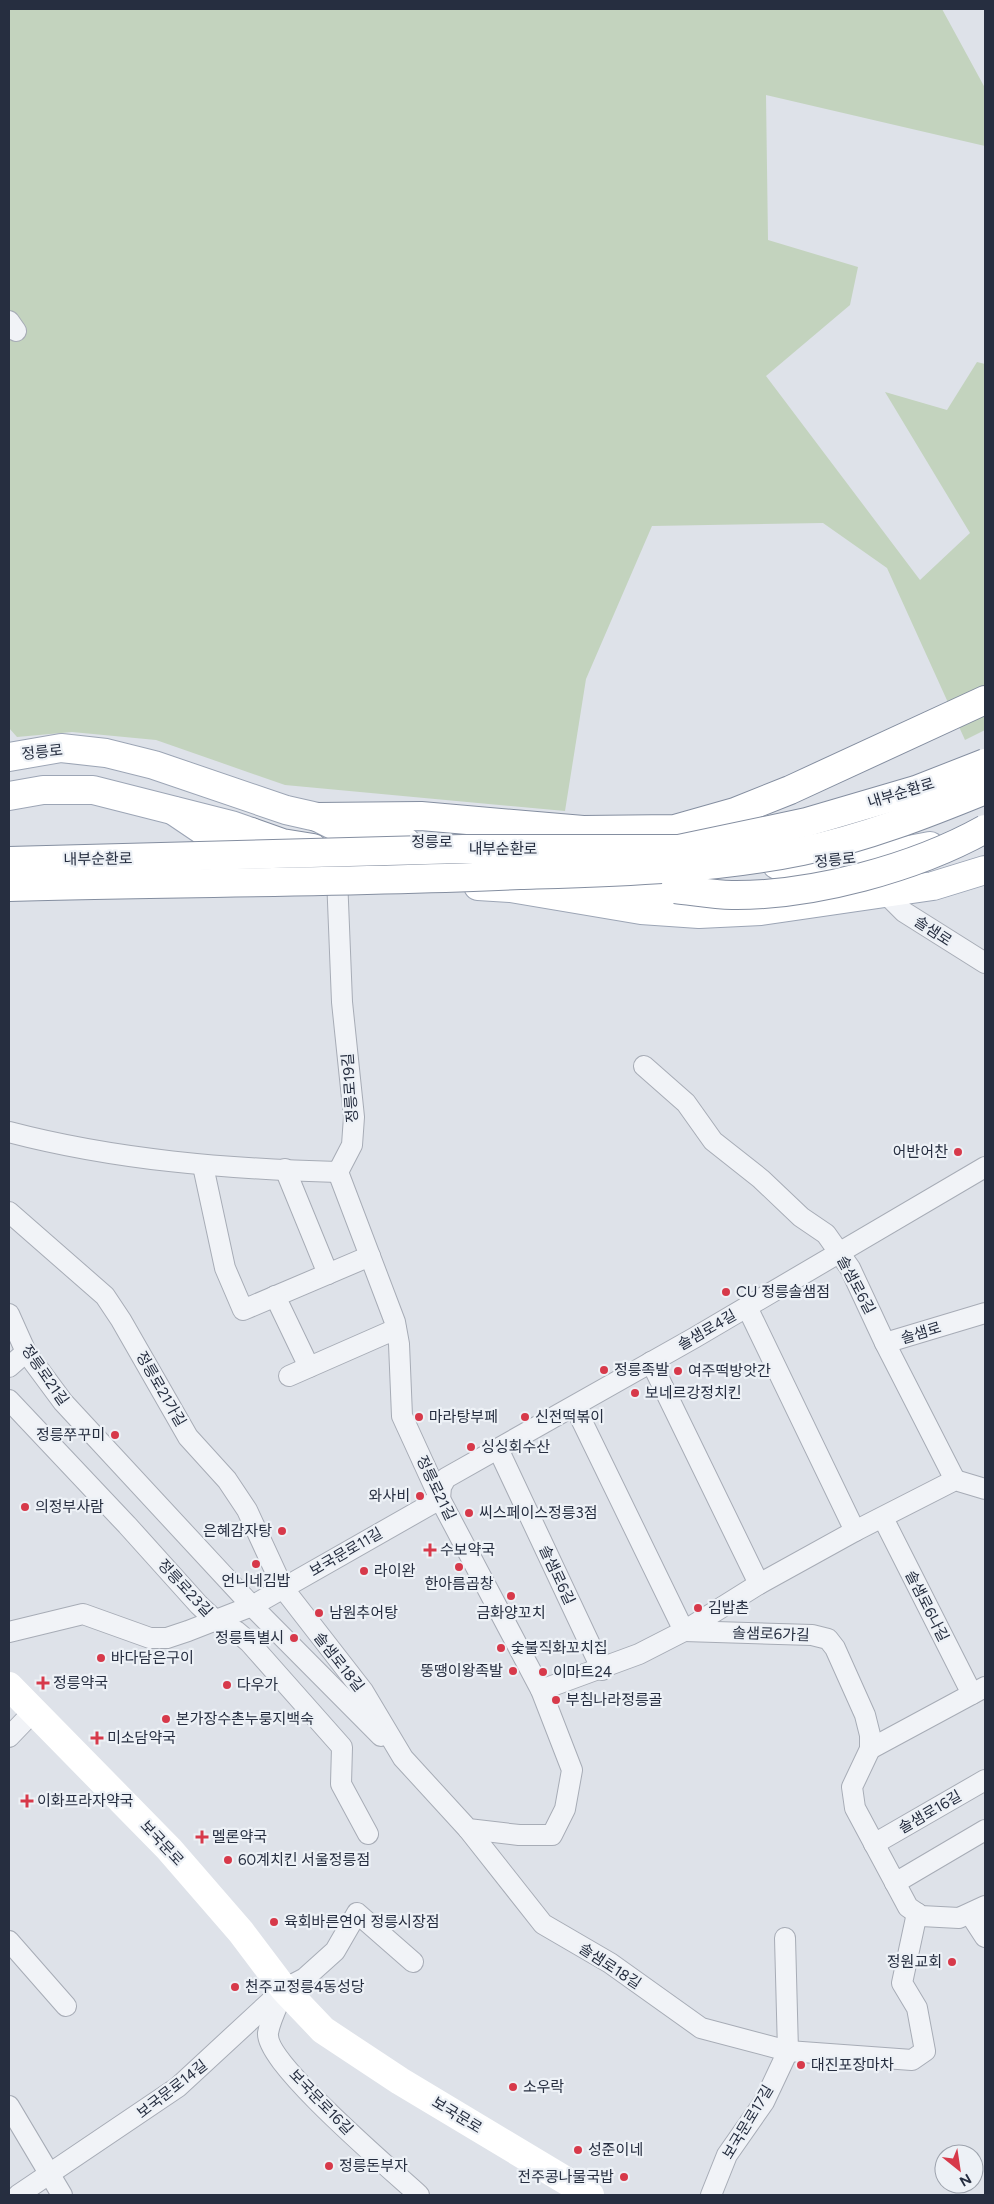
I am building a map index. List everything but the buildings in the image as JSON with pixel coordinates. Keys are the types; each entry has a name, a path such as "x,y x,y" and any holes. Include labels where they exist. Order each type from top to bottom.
{"main road":[{"path":"317,817 422,816 583,830 675,829 736,812 790,790 985,700"},
{"name":"정릉로","path":"9,757 62,748 106,753 154,765 286,810 317,817 345,831 372,839 403,842 590,843 637,853 743,867 888,854 985,833"},
{"name":"내부순환로","path":"9,861 463,849 679,849 807,822 916,790 985,763"},
{"path":"9,796 43,790 93,790 252,832 282,843 383,862 540,881 675,889 731,895 802,890 839,882 940,850 985,829"},
{"name":"내부순환로","path":"9,887 399,880 632,871 732,864 804,851 870,832 922,816 985,790"},
{"path":"174,811 245,859 265,866 310,870 337,877 429,887 510,888 641,910 699,914 761,911 933,886 985,870"},
{"path":"252,832 310,870"},
{"name":"보국문로","path":"9,1686 169,1849 241,1932 284,1989 323,2030 365,2059 590,2195"}],"street":[{"name":"정릉로19길","path":"337,877 342,1002 354,1117 352,1145 338,1172"},
{"name":"솔샘로","path":"885,893 904,912 985,963"},
{"name":"솔샘로6길","path":"644,1066 686,1103 713,1141 761,1179 801,1217 826,1234 850,1268 885,1343 955,1480"},
{"path":"9,1132 53,1144 203,1166 338,1172"},
{"path":"203,1166 225,1268 243,1310 370,1256"},
{"name":"솔샘로4길","path":"440,1499 446,1478 747,1307 985,1167"},
{"path":"285,1170 328,1274"},
{"name":"정릉로21길","path":"338,1172 396,1329 399,1344 402,1416 440,1499 541,1690"},
{"name":"정릉로21가길","path":"9,1212 105,1296 121,1320 188,1437 228,1480 247,1510 283,1588"},
{"path":"275,1296 309,1367"},
{"path":"747,1307 855,1531"},
{"name":"솔샘로","path":"885,1343 985,1313"},
{"name":"정릉로21길","path":"9,1314 26,1352 76,1417 252,1606"},
{"path":"289,1376 396,1329"},
{"path":"9,1367 26,1352"},
{"path":"651,1362 759,1584"},
{"name":"정릉로23길","path":"9,1400 217,1622 236,1631 249,1642 342,1746 341,1784 368,1834"},
{"path":"577,1411 684,1631"},
{"name":"솔샘로6길","path":"500,1454 602,1670"},
{"path":"468,1829 519,1835 552,1835 564,1809 572,1770 541,1690 602,1670 639,1654 684,1631 759,1584 855,1531 955,1480 985,1489"},
{"name":"보국문로11길","path":"9,1632 83,1614 150,1638 167,1638 217,1622 252,1606 440,1499"},
{"name":"솔샘로6나길","path":"883,1518 979,1690"},
{"name":"솔샘로18길","path":"283,1588 363,1691 403,1758 468,1829 543,1924 610,1963 701,2028 787,2053"},
{"path":"252,1606 403,1758"},
{"name":"솔샘로6가길","path":"684,1631 812,1635 828,1639 835,1648 865,1715 870,1735 870,1749"},
{"path":"979,1690 870,1749 852,1787 854,1808 908,1907 922,1916 960,1918 978,1910 985,1937"},
{"path":"9,1737 34,1711"},
{"name":"솔샘로16길","path":"874,1844 985,1780"},
{"path":"895,1884 985,1830"},
{"path":"284,1989 305,1978 335,1951 358,1913 413,1962"},
{"path":"787,2053 912,2060 926,2051 917,2008 902,1983 917,1913"},
{"name":"보국문로17길","path":"711,2195 727,2155 764,2102 787,2053 785,1938"},
{"path":"9,1941 66,2006"},
{"name":"보국문로14길","path":"18,2195 178,2087 284,1989"},
{"name":"보국문로16길","path":"284,1989 268,2033 272,2049 320,2104 419,2195"},
{"path":"9,2106 62,2195"}],"green space":[{"path":"9,9 942,9 985,88 985,146 766,95 768,240 858,267 850,305 766,376 920,580 970,533 885,392 947,410 977,362 985,364 985,730 965,740 887,568 823,523 652,526 586,679 565,811 285,785 156,740 72,732 17,737 9,728"}],"place":[{"name":"어반어찬","path":"958,1152"},
{"name":"CU 정릉솔샘점","path":"726,1292"},
{"name":"정릉족발","path":"604,1370"},
{"name":"여주떡방앗간","path":"678,1371"},
{"name":"보네르강정치킨","path":"635,1393"},
{"name":"마라탕부페","path":"419,1417"},
{"name":"신전떡볶이","path":"525,1417"},
{"name":"정릉쭈꾸미","path":"115,1435"},
{"name":"싱싱회수산","path":"471,1447"},
{"name":"와사비","path":"420,1496"},
{"name":"의정부사람","path":"25,1507"},
{"name":"씨스페이스정릉3점","path":"469,1513"},
{"name":"은혜감자탕","path":"282,1531"},
{"name":"수보약국","path":"430,1550"},
{"name":"언니네김밥","path":"256,1564"},
{"name":"한아름곱창","path":"459,1567"},
{"name":"라이완","path":"364,1571"},
{"name":"금화양꼬치","path":"511,1596"},
{"name":"김밥촌","path":"698,1608"},
{"name":"남원추어탕","path":"319,1613"},
{"name":"정릉특별시","path":"294,1638"},
{"name":"숯불직화꼬치집","path":"501,1648"},
{"name":"바다담은구이","path":"101,1658"},
{"name":"뚱땡이왕족발","path":"513,1671"},
{"name":"이마트24","path":"543,1672"},
{"name":"정릉약국","path":"43,1683"},
{"name":"다우가","path":"227,1685"},
{"name":"부침나라정릉골","path":"556,1700"},
{"name":"본가장수촌누룽지백숙","path":"166,1719"},
{"name":"미소담약국","path":"97,1738"},
{"name":"이화프라자약국","path":"27,1801"},
{"name":"멜론약국","path":"202,1837"},
{"name":"60계치킨 서울정릉점","path":"228,1860"},
{"name":"육회바른연어 정릉시장점","path":"274,1922"},
{"name":"정원교회","path":"952,1962"},
{"name":"천주교정릉4동성당","path":"235,1987"},
{"name":"대진포장마차","path":"801,2065"},
{"name":"소우락","path":"513,2087"},
{"name":"성준이네","path":"578,2150"},
{"name":"정릉돈부자","path":"329,2166"},
{"name":"전주콩나물국밥","path":"624,2177"}]}
